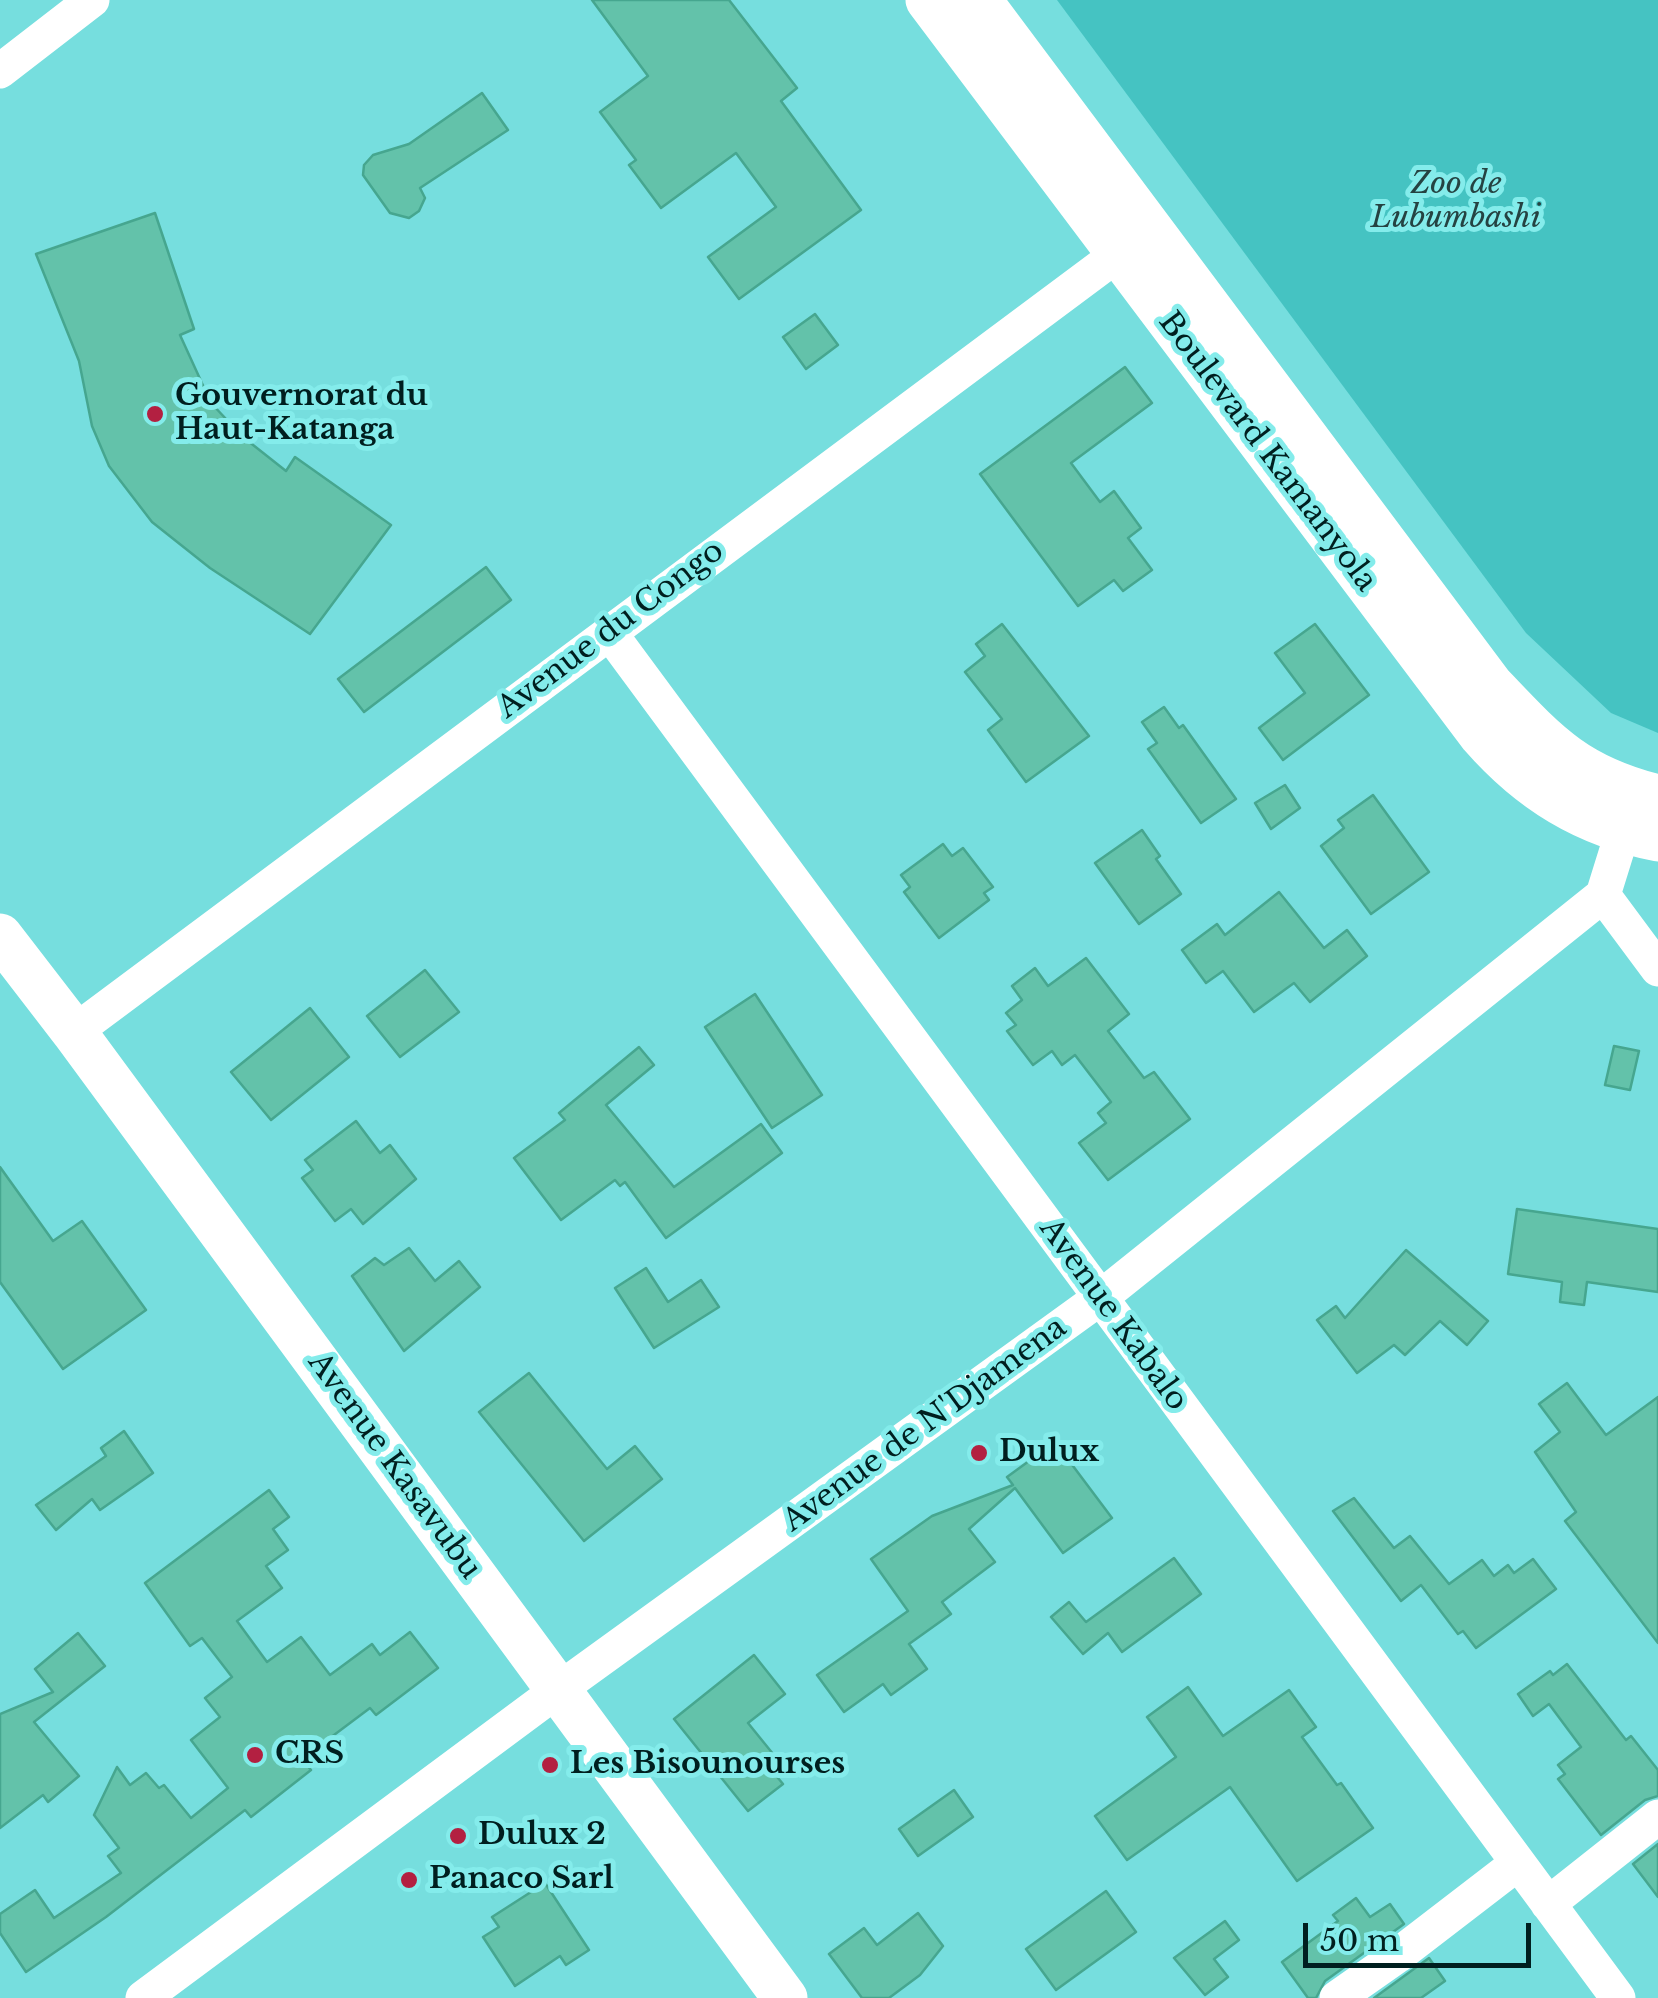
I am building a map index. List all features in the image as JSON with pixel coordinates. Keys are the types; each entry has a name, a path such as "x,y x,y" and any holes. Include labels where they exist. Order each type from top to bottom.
{"main road":[{"name":"Boulevard Kamanyola","path":"928,0 1134,243 1491,685 1561,756 1643,815"},
{"name":"Boulevard Kamanyola","path":"979,0 1134,243"},
{"name":"Avenue Kasavubu","path":"0,936 785,1998"}],"street":[{"path":"0,71 92,0"},
{"name":"Avenue du Congo","path":"74,1032 1134,243"},
{"name":"Avenue Kabalo","path":"609,632 1618,1998"},
{"path":"1643,815 1603,895 1658,969"},
{"name":"Avenue de N'Djamena","path":"143,1998 558,1690 1100,1298 1603,895"},
{"path":"1548,1904 1658,1817"},
{"path":"1337,1998 1518,1863"}],"green space":[{"name":"Zoo de Lubumbashi","path":"1057,0 1658,0 1658,733 1611,713 1526,633"}],"building":[{"path":"592,0 729,0 797,88 781,101 861,210 739,299 708,257 776,207 736,153 661,208 629,165 636,160 600,112 648,76"},
{"path":"482,93 508,130 420,188 425,198 419,211 409,218 390,213 363,175 364,165 373,155 409,144"},
{"name":"Gouvernorat du Haut-Katanga","path":"155,213 194,329 180,335 211,403 243,437 286,471 295,457 391,525 310,634 210,568 152,522 109,466 92,426 79,361 36,254"},
{"path":"815,314 838,345 806,369 783,337"},
{"path":"1125,367 1152,403 1071,463 1100,502 1114,491 1141,528 1128,538 1152,570 1123,591 1114,580 1078,606 980,474"},
{"path":"486,567 511,600 364,712 338,679"},
{"path":"1002,624 1089,736 1026,782 988,730 1002,719 965,672 985,656 976,644"},
{"path":"1315,624 1369,695 1283,760 1259,728 1305,693 1275,653"},
{"path":"1164,707 1179,728 1183,725 1236,799 1201,823 1148,749 1157,743 1142,722"},
{"path":"1285,785 1300,808 1271,829 1255,803"},
{"path":"1373,795 1429,872 1371,914 1321,846 1344,828 1338,820"},
{"path":"1142,830 1160,856 1156,859 1181,894 1139,924 1095,863"},
{"path":"943,844 952,856 963,848 993,887 984,893 989,900 939,938 904,892 910,887 901,875"},
{"path":"1279,892 1324,948 1347,930 1367,956 1310,1002 1294,983 1254,1012 1223,971 1206,983 1182,950 1217,924 1225,935"},
{"path":"1086,958 1129,1014 1108,1031 1144,1078 1154,1072 1190,1119 1108,1180 1079,1143 1106,1123 1098,1113 1111,1102 1075,1055 1062,1065 1052,1051 1033,1065 1007,1031 1016,1025 1006,1013 1022,1000 1012,986 1035,968 1048,986"},
{"path":"425,970 459,1012 400,1057 367,1016"},
{"path":"755,994 822,1095 772,1128 705,1027"},
{"path":"310,1008 349,1057 271,1120 231,1072"},
{"path":"1614,1046 1639,1051 1630,1090 1605,1085"},
{"path":"639,1047 654,1065 606,1105 674,1187 761,1124 782,1153 666,1238 625,1182 620,1186 615,1180 561,1220 514,1158 565,1120 559,1113"},
{"path":"356,1121 380,1153 390,1145 416,1179 363,1224 351,1209 335,1221 302,1178 313,1170 305,1160"},
{"path":"0,1167 53,1241 82,1221 146,1310 63,1369 0,1282"},
{"path":"1517,1209 1658,1229 1658,1292 1587,1282 1584,1305 1560,1302 1562,1282 1508,1274"},
{"path":"409,1248 435,1281 459,1261 480,1287 404,1351 352,1276 375,1258 384,1265"},
{"path":"1406,1250 1488,1321 1467,1345 1440,1321 1405,1355 1394,1345 1357,1373 1317,1320 1336,1306 1345,1318"},
{"path":"646,1268 668,1302 701,1280 719,1307 654,1348 615,1288"},
{"path":"529,1373 607,1469 635,1446 662,1479 584,1541 479,1412"},
{"path":"1567,1383 1606,1435 1658,1397 1658,1643 1565,1521 1576,1512 1535,1452 1560,1432 1539,1404"},
{"path":"124,1431 153,1473 100,1510 92,1499 56,1530 36,1505 106,1456 101,1448"},
{"path":"1052,1438 1112,1518 1063,1553 1015,1488 969,1529 995,1562 942,1602 951,1614 909,1644 927,1669 891,1695 883,1684 844,1712 817,1675 908,1611 871,1559 932,1516 1013,1485 1007,1477"},
{"path":"269,1490 289,1517 273,1529 288,1550 266,1566 282,1588 237,1621 267,1662 301,1637 330,1675 372,1644 380,1655 410,1632 438,1668 376,1715 370,1708 302,1759 311,1770 251,1817 245,1810 106,1917 26,1972 0,1933 0,1914 35,1890 54,1918 121,1873 108,1856 119,1848 94,1815 117,1767 130,1785 146,1773 159,1788 164,1785 191,1818 228,1788 191,1740 220,1717 205,1698 232,1677 202,1638 190,1646 145,1583"},
{"path":"1354,1498 1394,1548 1410,1536 1449,1584 1482,1560 1494,1576 1508,1565 1514,1573 1533,1559 1556,1589 1476,1648 1463,1631 1458,1634 1421,1585 1401,1601 1333,1511"},
{"path":"1174,1558 1201,1594 1122,1652 1108,1633 1083,1654 1051,1617 1069,1602 1086,1622"},
{"path":"78,1633 105,1666 34,1722 79,1776 48,1802 43,1795 0,1828 0,1714 53,1692 35,1669"},
{"path":"754,1655 785,1694 748,1723 782,1765 773,1772 783,1784 748,1811 674,1719"},
{"path":"1567,1664 1626,1740 1631,1736 1658,1770 1658,1796 1645,1800 1601,1835 1558,1779 1565,1774 1558,1765 1581,1747 1549,1704 1533,1716 1518,1694"},
{"path":"1188,1687 1223,1736 1289,1690 1316,1727 1302,1737 1373,1828 1297,1881 1230,1787 1127,1860 1095,1816 1176,1757 1147,1717"},
{"path":"954,1790 973,1817 918,1856 899,1829"},
{"path":"1658,1844 1658,1897 1633,1864"},
{"path":"545,1883 589,1950 566,1965 560,1956 515,1986 483,1937 499,1927 492,1917"},
{"path":"1106,1891 1136,1932 1056,1990 1026,1949"},
{"path":"1356,1898 1370,1917 1390,1904 1404,1924 1325,1981 1316,1998 1308,1998 1282,1962 1338,1921 1333,1915"},
{"path":"918,1913 943,1946 920,1975 889,1998 862,1998 829,1954 864,1928 877,1945"},
{"path":"1225,1921 1239,1940 1214,1959 1228,1977 1205,1995 1174,1958"},
{"path":"1429,1958 1445,1981 1421,1998 1374,1998"}],"place":[{"name":"Gouvernorat du Haut-Katanga","path":"155,414"},
{"name":"Dulux","path":"979,1453"},
{"name":"CRS","path":"255,1755"},
{"name":"Les Bisounourses","path":"550,1765"},
{"name":"Dulux 2","path":"458,1836"},
{"name":"Panaco Sarl","path":"409,1880"}]}
